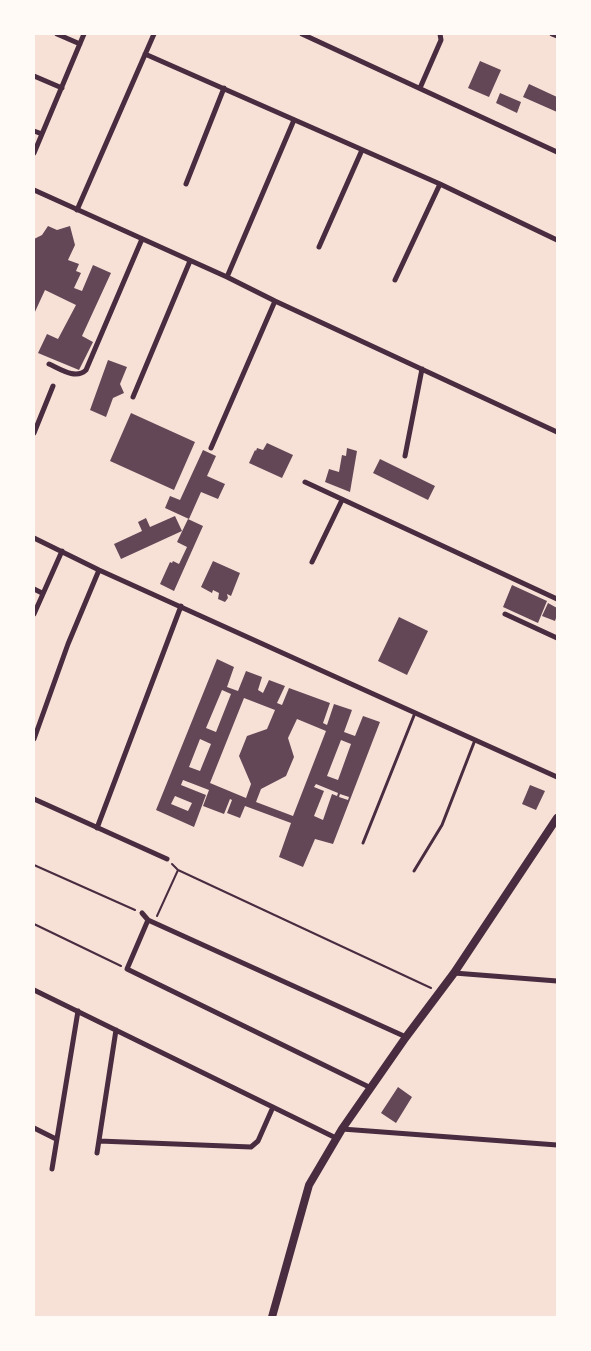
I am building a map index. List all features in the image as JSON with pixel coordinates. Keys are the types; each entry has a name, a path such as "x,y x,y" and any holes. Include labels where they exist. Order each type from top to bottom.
{"street":[{"path":"57,34 80,44"},
{"path":"34,153 84,34"},
{"path":"77,210 154,34"},
{"path":"302,34 557,152"},
{"path":"420,88 441,40 440,34"},
{"path":"552,34 557,36"},
{"path":"146,54 440,184 557,240"},
{"path":"34,76 62,88"},
{"path":"186,184 224,88"},
{"path":"227,277 294,120"},
{"path":"34,131 42,134"},
{"path":"318,247 362,150"},
{"path":"395,280 440,184"},
{"path":"34,190 227,277 557,432"},
{"path":"49,364 76,375 82,374 86,370 142,239"},
{"path":"133,397 190,260"},
{"path":"211,448 276,301"},
{"path":"405,456 422,369"},
{"path":"34,433 53,386"},
{"path":"304,482 557,599"},
{"path":"312,562 342,500"},
{"path":"34,538 99,570 557,777"},
{"path":"34,614 62,552"},
{"path":"34,739 68,644 99,570"},
{"path":"34,589 42,593"},
{"path":"98,828 181,606"},
{"path":"506,614 557,638"},
{"path":"34,800 166,859"},
{"path":"272,1317 309,1185 342,1129 406,1037 454,973 557,818"},
{"path":"142,913 151,922 406,1037"},
{"path":"151,922 127,969 371,1088"},
{"path":"454,973 557,981"},
{"path":"34,990 336,1138"},
{"path":"52,1169 78,1011"},
{"path":"98,1153 116,1030"},
{"path":"99,1142 251,1147 258,1141 273,1107"},
{"path":"34,1128 56,1139"},
{"path":"342,1129 557,1145"}],"lane":[{"path":"363,843 415,713"},
{"path":"414,871 442,825 475,740"}],"path":[{"path":"166,859 178,870 440,992"},
{"path":"34,864 142,913"},
{"path":"151,922 178,870"},
{"path":"34,924 127,969"}],"building":[{"path":"480,61 501,70 489,97 468,88"},
{"path":"529,84 557,97 557,112 523,97"},
{"path":"500,93 521,102 517,113 496,103"},
{"path":"48,226 57,230 70,226 75,245 68,260 79,264 76,271 81,273 74,288 82,291 93,265 111,273 82,336 93,342 79,370 38,353 47,334 58,339 76,305 45,290 34,314 34,239 42,235"},
{"path":"108,360 127,367 120,384 124,393 113,398 106,417 90,410"},
{"path":"131,413 195,442 174,490 110,461"},
{"path":"267,443 293,455 282,478 249,463 255,450 257,448 263,450"},
{"path":"347,448 357,451 350,492 325,482 329,469 339,472 342,455 346,456"},
{"path":"203,450 216,456 207,476 225,484 218,499 201,492 189,519 165,508 170,496 180,500"},
{"path":"380,459 435,486 428,500 373,473"},
{"path":"175,516 182,531 121,559 114,544 142,531 138,522 146,518 150,527"},
{"path":"188,519 203,526 174,591 160,584 170,562 172,563 173,561 179,564 187,547 177,542"},
{"path":"213,561 240,573 231,596 227,594 228,598 225,602 218,599 219,593 213,590 212,593 201,587"},
{"path":"512,585 547,601 538,623 503,607"},
{"path":"548,603 557,608 555,621 542,616"},
{"path":"399,617 428,631 407,675 378,661"},
{"path":"217,659 234,667 227,687 238,691 246,671 262,677 258,690 263,693 269,680 285,686 277,703 282,705 289,688 330,703 323,723 327,725 334,704 352,710 344,732 355,736 363,716 380,722 333,844 315,839 303,867 279,857 291,823 245,806 240,818 227,813 232,800 230,799 224,814 203,806 209,790 183,780 181,785 206,795 194,827 156,810","holes":["222,690 231,694 216,732 206,728","244,698 275,710 267,729 247,736 239,756 251,784 246,798 210,783","297,719 326,731 293,816 256,802 261,789 286,776 294,757 288,738","200,739 211,744 200,771 189,767","341,740 351,744 338,780 327,776","316,784 338,793 337,796 332,794 323,820 314,816 324,791 314,787","340,794 349,797 348,800 339,797","175,796 192,803 188,811 171,804"]},
{"path":"530,785 545,791 536,810 522,804"},
{"path":"398,1087 412,1097 396,1123 381,1113"}]}
